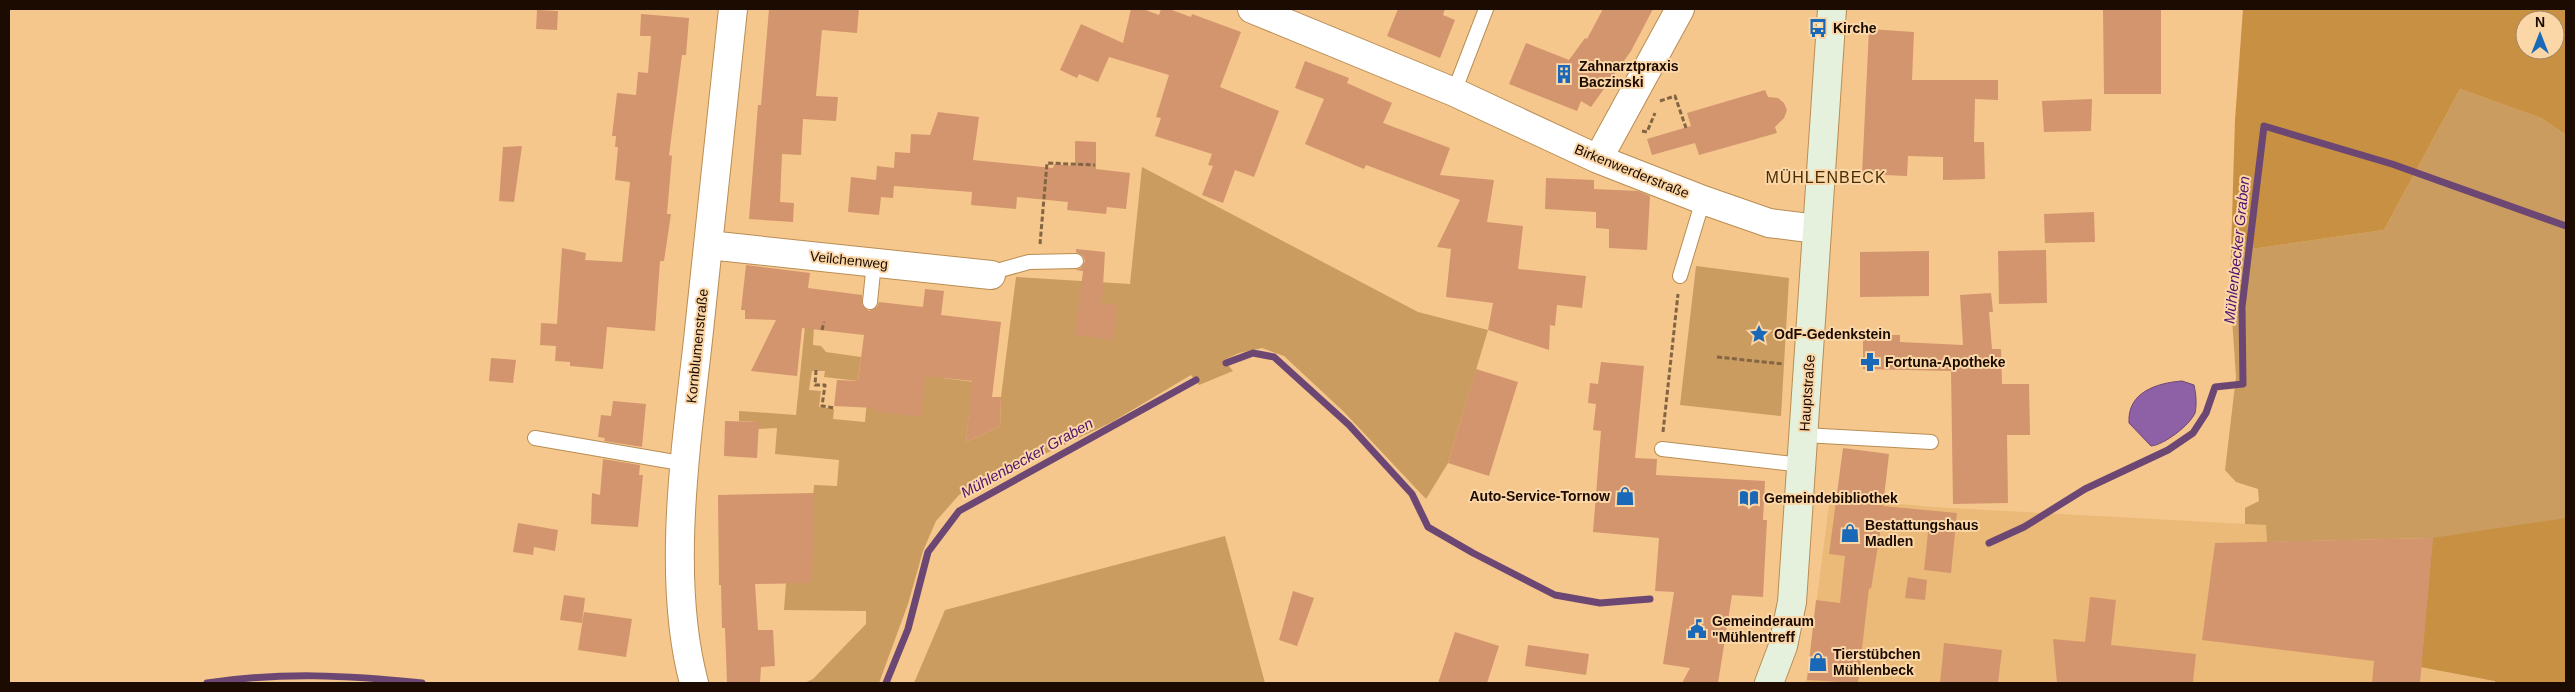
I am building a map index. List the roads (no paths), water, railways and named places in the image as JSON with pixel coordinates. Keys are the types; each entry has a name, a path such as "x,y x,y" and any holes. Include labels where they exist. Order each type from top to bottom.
{"main road":[{"name":"Hauptstraße","path":"1769,683 1783,646 1792,602 1832,9"}],"street":[{"name":"Kornblumenstraße","path":"694,683 685,629 681,587 682,505 733,9"},
{"name":"Birkenwerderstraße","path":"1252,9 1454,92 1598,158 1703,200 1769,223 1817,229"},
{"path":"1598,158 1680,9"},
{"name":"Veilchenweg","path":"708,245 988,275"}],"lane":[{"path":"1454,92 1486,9"},
{"path":"1680,276 1703,200"},
{"path":"988,275 1038,262 1076,261"},
{"path":"870,302 874,262"},
{"path":"1804,435 1931,442"},
{"path":"535,438 686,464"},
{"path":"1662,449 1802,465"}],"waterway":[{"name":"Mühlenbecker Graben","path":"1989,543 2024,527 2085,489 2168,450 2193,433 2206,413 2215,387 2243,384 2242,307 2264,126 2392,164 2566,226"},
{"name":"Mühlenbecker Graben","path":"1226,363 1253,353 1274,357 1349,425 1412,494 1428,527 1473,553 1555,595 1600,603 1650,599"},
{"name":"Mühlenbecker Graben","path":"886,683 908,629 928,552 959,511 1196,380"},
{"name":"Mühlenbecker Graben","path":"207,683 288,676 367,678 422,683"}],"place":[{"name":"Kirche","path":"1818,28"},
{"name":"Zahnarztpraxis Baczinski","path":"1564,74"},
{"name":"OdF-Gedenkstein","path":"1759,334"},
{"name":"Fortuna-Apotheke","path":"1870,362"},
{"name":"Auto-Service-Tornow","path":"1625,496"},
{"name":"Gemeindebibliothek","path":"1749,498"},
{"name":"Bestattungshaus Madlen","path":"1850,533"},
{"name":"Gemeinderaum \"Mühlentreff","path":"1697,629"},
{"name":"Tierstübchen Mühlenbeck","path":"1818,662"}],"district":[{"name":"MÜHLENBECK","path":"1826,177"}]}
